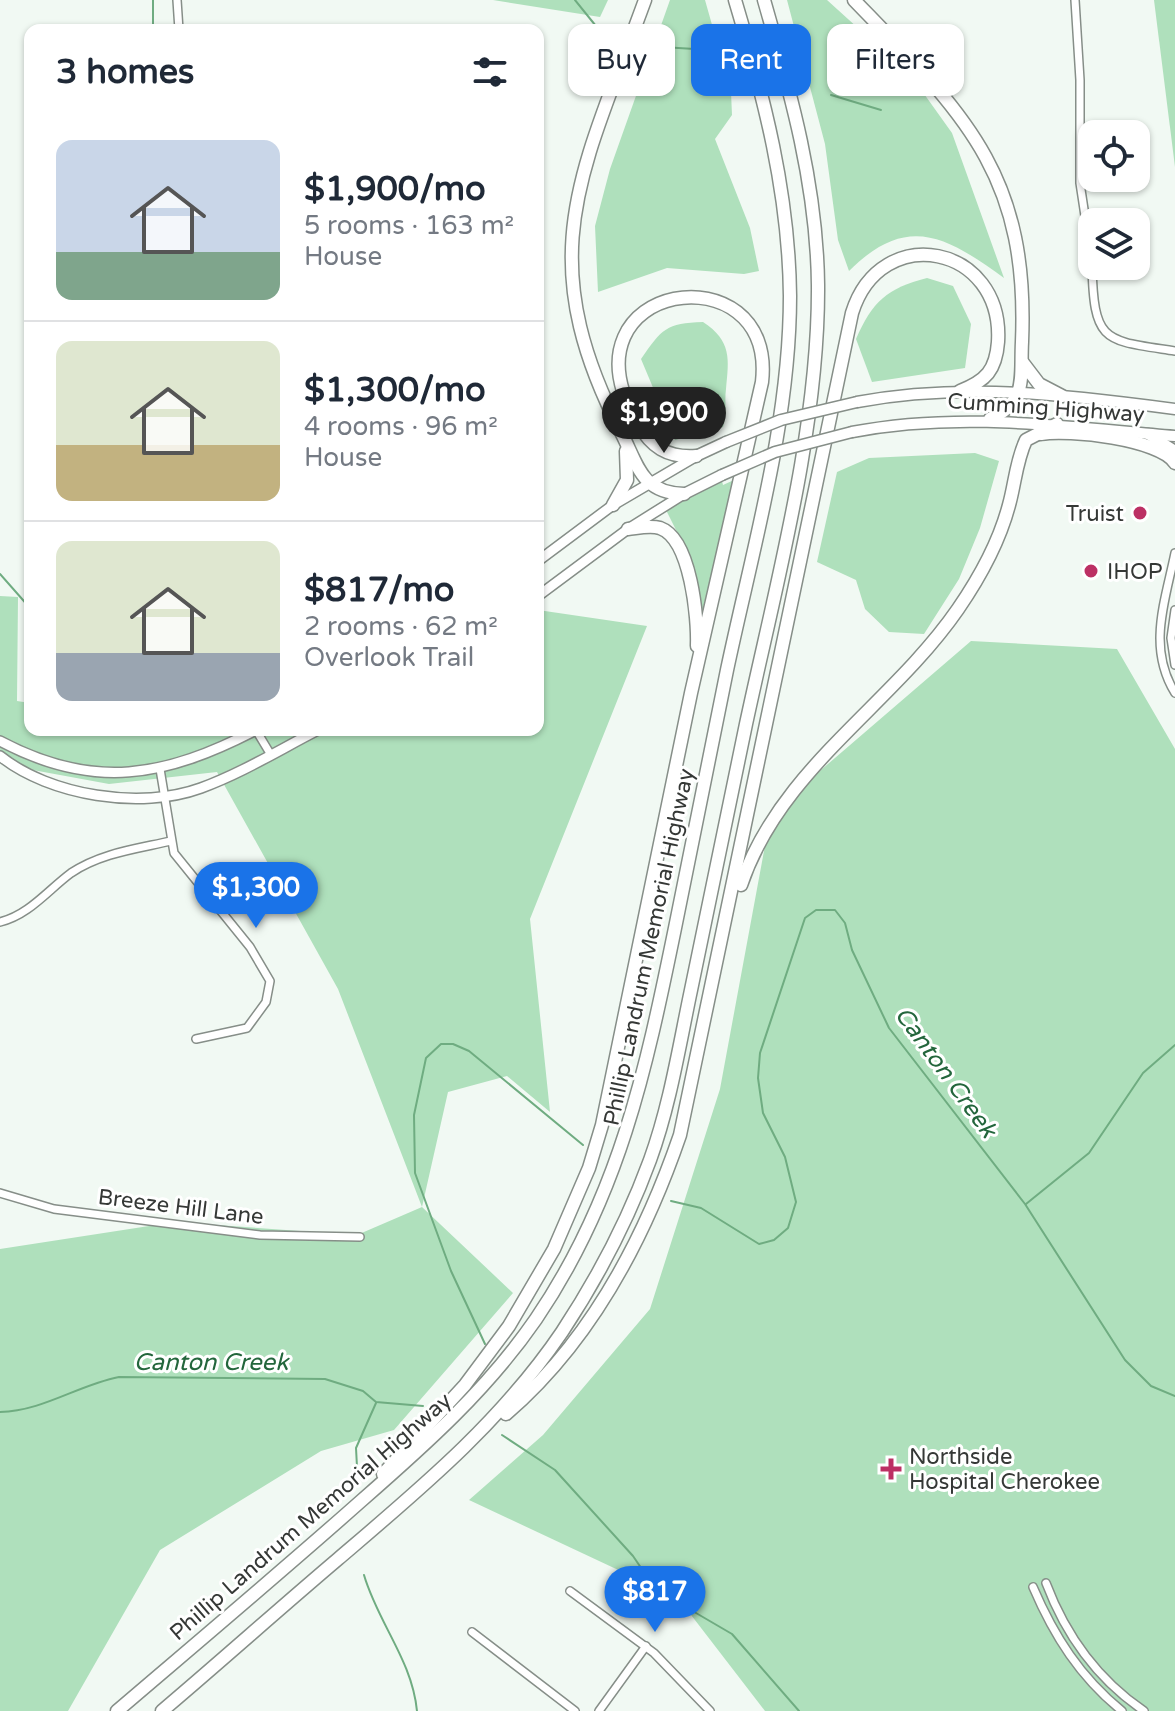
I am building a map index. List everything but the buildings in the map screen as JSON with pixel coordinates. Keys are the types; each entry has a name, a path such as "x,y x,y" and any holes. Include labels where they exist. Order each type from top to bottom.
{"highway":[{"path":"645,0 587,159 571,236 572,291 580,332 597,383 647,482 664,494 684,494"},
{"name":"Phillip Landrum Memorial Highway","path":"117,1711 339,1521 460,1412 535,1320 594,1219 623,1146 642,1084 769,474 788,347 789,267 782,186 760,88 735,0"},
{"path":"452,1460 495,1417 542,1359 607,1256 653,1153 680,1045 805,436 815,359 817,270 809,177 789,88 764,0"},
{"path":"854,0 947,97 991,163 1010,211 1020,251 1023,286 1020,392 1010,408 990,419"},
{"path":"162,1711 515,1406 552,1367 599,1306 635,1244 663,1185 680,1135 725,934 852,313 862,288 890,262 921,254 943,257 975,274 991,296 998,332 994,366 984,379 960,391"},
{"path":"339,1521 446,1407 488,1355 537,1281 570,1216 602,1125 763,363 755,335 736,312 716,300 694,295 660,302 640,315 625,334 617,367 621,392 648,441 673,455 696,456"},
{"path":"1021,360 1039,384 1062,396"},
{"path":"725,934 749,862 773,816 814,766 956,612 993,551 1026,440 1057,424"},
{"path":"1013,488 1019,482 1027,446 1036,436 1045,433 1149,444 1166,452 1175,463"},
{"path":"613,505 627,480 623,436"},
{"path":"628,529 661,528 675,541 683,558 694,599 697,628 691,693"}],"main road":[{"name":"Cumming Highway","path":"696,456 781,420 857,402 960,391 1020,392 1175,409"},
{"name":"Cumming Highway","path":"684,494 775,452 852,432 919,422 990,419 1175,436"},
{"path":"1147,433 1175,451"},
{"path":"544,557 647,482 696,456"},
{"path":"544,592 628,529 684,494"},
{"path":"0,741 50,762 87,771 119,774 160,769 241,736"},
{"path":"0,756 33,776 66,788 114,795 164,795 200,789 245,770 307,736"}],"street":[{"path":"177,0 179,24"},
{"path":"1075,0 1080,80 1080,183 1084,208"},
{"path":"1092,280 1093,308 1106,332 1116,342 1175,351"},
{"path":"1175,553 1158,637 1164,673 1175,693"},
{"path":"1175,610 1171,638 1175,665"},
{"path":"260,736 271,755"},
{"path":"160,769 171,841 181,865 250,947 270,981 266,1002 247,1028 196,1039"},
{"path":"0,922 28,909 72,873 101,857 171,841"},
{"name":"Breeze Hill Lane","path":"0,1193 54,1209 260,1235 360,1237"},
{"path":"1046,1583 1069,1633 1088,1660 1109,1683 1144,1711"},
{"path":"1033,1587 1053,1631 1072,1660 1122,1711"},
{"path":"570,1591 646,1646 685,1682 710,1711"},
{"path":"472,1632 575,1711"},
{"path":"599,1711 646,1646"}],"green space":[{"path":"493,0 608,0 600,17"},
{"path":"670,0 705,0 712,24 691,24 691,96 731,96 732,115 715,139 750,228 759,271 744,274 667,268 598,292 595,226 610,169 636,96 675,96 675,24 661,24"},
{"path":"787,0 827,0 853,24 827,24 827,96 926,96 952,133 1004,278 963,251 926,237 908,237 890,242 870,253 849,271 838,240 825,144 811,91 811,24 793,24"},
{"path":"1154,0 1175,0 1175,167"},
{"path":"927,278 953,286 971,324 965,368 872,382 856,339 862,326 882,298"},
{"path":"703,322 719,336 726,351 728,369 723,427 675,440 641,359 666,330 681,324"},
{"path":"975,453 999,461 980,528 959,579 924,634 889,632 865,609 856,580 817,562 837,472 869,458"},
{"path":"734,480 701,617 681,540 666,510 722,481 723,485"},
{"path":"0,596 18,597 17,701 24,702 24,736 544,736 544,611 647,626 530,919 550,1112 507,1076 448,1092 422,1207 338,989 217,772 109,784 11,766 0,759"},
{"path":"971,641 1117,649 1175,749 1175,1711 765,1711 678,1598 469,1500 543,1435 650,1309 720,1089 771,813"},
{"path":"422,1207 513,1293 394,1430 321,1451 160,1550 68,1711 0,1711 0,1249 175,1222 357,1235"}],"waterway":[{"path":"153,0 153,24"},
{"path":"575,0 594,24"},
{"path":"675,48 691,49"},
{"path":"834,96 881,110"},
{"path":"0,574 24,601"},
{"name":"Canton Creek","path":"671,1201 701,1208 759,1244 774,1240 788,1228 796,1202 785,1157 763,1113 758,1078 760,1053 805,918 816,910 835,910 845,923 852,950 889,1028 1025,1204 1125,1360 1151,1386 1175,1396"},
{"name":"Canton Creek","path":"485,1344 451,1271 415,1173 414,1115 426,1058 441,1044 453,1044 469,1051 583,1145"},
{"path":"1026,1204 1089,1153 1143,1073 1175,1045"},
{"name":"Canton Creek","path":"0,1412 46,1403 119,1377 325,1379 363,1391 376,1402 423,1406"},
{"path":"357,1467 356,1448 376,1403"},
{"path":"502,1435 555,1470 633,1556 650,1581 672,1599 732,1634 799,1711"},
{"path":"364,1575 409,1675 417,1711"}],"place":[{"name":"Truist","path":"1140,513"},
{"name":"IHOP","path":"1091,571"},
{"name":"Northside Hospital Cherokee","path":"891,1469"}]}
